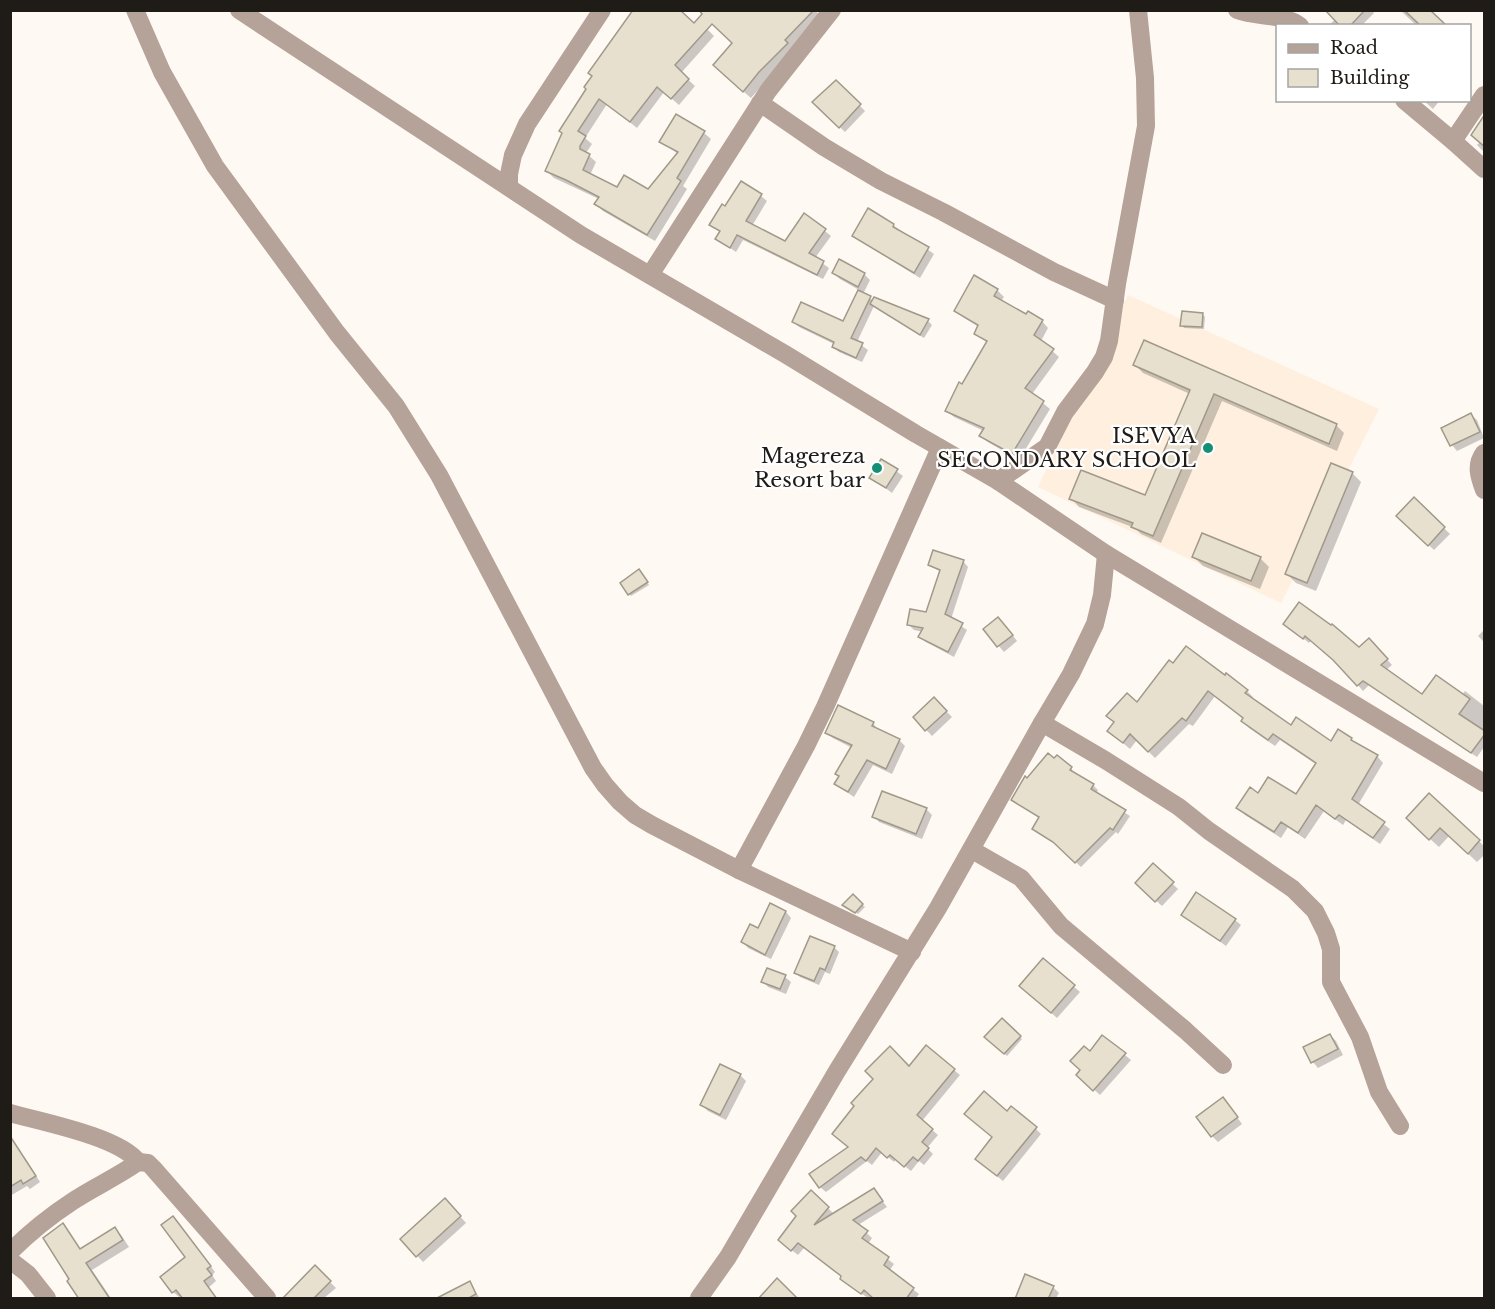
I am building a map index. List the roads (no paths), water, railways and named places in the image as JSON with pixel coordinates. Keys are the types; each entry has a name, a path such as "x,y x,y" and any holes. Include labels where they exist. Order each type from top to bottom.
{"street":[{"path":"135,10 162,72 214,166 337,333 396,406 439,475 587,757 605,785 635,815 739,870 912,952"},
{"path":"239,10 581,235 998,481 1106,554 1485,783"},
{"path":"509,188 513,155 527,124 602,10"},
{"path":"650,275 760,103 832,10"},
{"path":"998,481 1047,447 1065,412 1104,357 1109,341 1146,126 1145,78 1138,10"},
{"path":"1237,10 1256,15 1295,17"},
{"path":"1453,141 1485,95"},
{"path":"1406,102 1485,169"},
{"path":"760,103 824,147 881,181 1054,272 1115,300"},
{"path":"739,870 825,708 940,448"},
{"path":"1485,453 1479,462 1479,473 1485,490"},
{"path":"703,1297 761,1205 837,1071 912,952 1071,674 1095,624 1102,595 1106,554"},
{"path":"1042,723 1106,760 1179,807 1209,831 1293,889 1315,911 1326,933 1330,949 1331,982 1360,1037 1379,1092 1400,1126"},
{"path":"972,850 1021,878 1061,926 1185,1030 1223,1065"},
{"path":"10,1113 97,1138 124,1149 138,1162 148,1163 267,1299"},
{"path":"10,1252 24,1238 74,1200 138,1162"},
{"path":"10,1260 28,1275 47,1299"}],"place":[{"name":"ISEVYA SECONDARY SCHOOL","path":"1208,448"},
{"name":"Magereza Resort bar","path":"877,468"}]}
